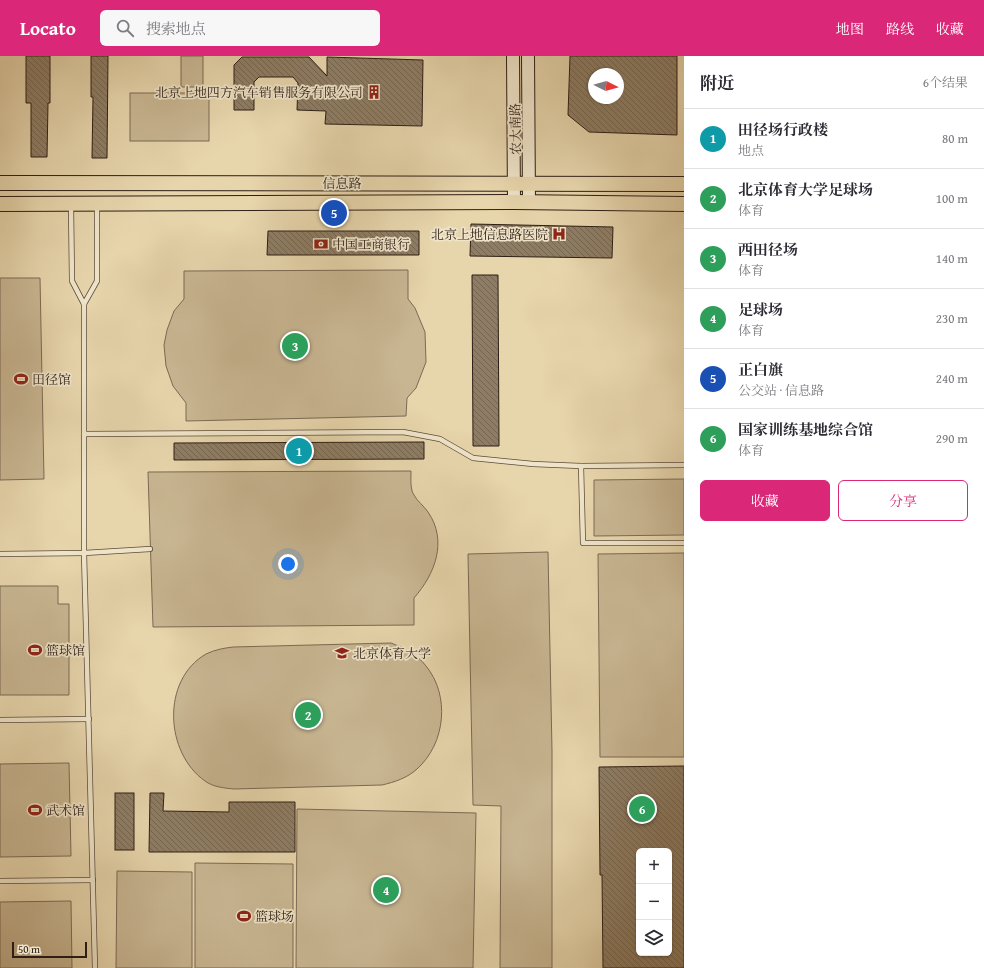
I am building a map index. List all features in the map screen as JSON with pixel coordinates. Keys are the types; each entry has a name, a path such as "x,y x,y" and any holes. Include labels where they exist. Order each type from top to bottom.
{"main road":[{"name":"农大南路","path":"513,56 514,202"},
{"name":"农大南路","path":"528,56 529,202"},
{"name":"信息路","path":"0,183 684,184"},
{"name":"信息路","path":"0,204 529,202"},
{"path":"529,202 684,204"}],"lane":[{"path":"84,304 97,280 97,203"},
{"path":"71,204 72,281 84,304 84,553 96,968"},
{"path":"84,434 403,432 440,439 473,458 533,464 581,466 684,465"},
{"path":"581,466 583,543 684,543"},
{"path":"0,554 84,553 150,549"},
{"path":"0,720 89,719"},
{"path":"0,881 93,880"}],"shaded area":[{"path":"181,56 203,56 203,87 181,87"},
{"path":"130,93 209,93 209,141 130,141"},
{"path":"408,270 408,299 415,308 425,332 426,362 416,388 407,398 406,416 186,421 186,403 173,386 166,366 164,345 167,330 174,311 184,299 184,271"},
{"name":"田径馆","path":"0,278 40,278 44,479 0,480"},
{"path":"411,471 413,493 428,512 434,523 438,546 433,568 428,579 414,598 414,625 153,627 148,472"},
{"path":"684,479 684,535 594,536 594,480"},
{"path":"548,552 552,751 552,968 500,968 501,806 473,805 468,554"},
{"path":"684,553 684,757 600,757 598,554"},
{"name":"篮球馆","path":"0,586 58,586 58,604 69,604 69,695 0,695"},
{"path":"391,643 410,652 419,658 426,666 434,678 439,691 441,704 439,733 434,746 427,758 417,769 405,777 382,785 230,789 215,786 205,781 192,769 182,753 176,735 174,717 175,698 181,681 191,666 206,654 219,649 233,647"},
{"name":"武术馆","path":"69,763 71,856 0,857 0,764"},
{"path":"297,809 476,813 473,968 296,968"},
{"name":"篮球场","path":"195,863 293,864 293,968 195,968"},
{"path":"117,871 192,872 192,968 116,968"},
{"path":"71,901 72,968 0,968 0,902"}],"building":[{"path":"26,56 50,56 50,103 48,103 47,157 31,157 31,103 26,103"},
{"path":"91,56 108,56 107,158 92,158 93,97 91,97"},
{"path":"570,56 677,56 677,135 589,132 568,115"},
{"name":"北京上地四方汽车销售服务有限公司","path":"242,57 309,57 327,76 327,57 423,60 422,126 325,124 326,111 297,110 298,83 293,77 259,77 254,82 254,110 234,110 234,65"},
{"path":"471,224 613,227 612,258 470,256"},
{"path":"268,231 419,231 419,255 267,255"},
{"path":"472,275 498,275 499,446 473,446"},
{"path":"424,442 424,459 174,460 174,443"},
{"path":"684,766 684,968 603,968 602,875 600,875 599,767"},
{"path":"115,793 134,793 134,850 115,850"},
{"path":"150,793 164,793 163,811 229,812 229,802 295,802 295,852 149,852"}],"place":[{"name":"北京上地四方汽车销售服务有限公司","path":"374,92"},
{"name":"正白旗","path":"334,213"},
{"name":"北京上地信息路医院","path":"559,234"},
{"name":"中国工商银行","path":"321,244"},
{"name":"西田径场","path":"295,346"},
{"name":"田径馆","path":"21,379"},
{"name":"田径场行政楼","path":"299,451"},
{"name":"篮球馆","path":"35,650"},
{"name":"北京体育大学","path":"342,653"},
{"name":"北京体育大学足球场","path":"308,715"},
{"name":"国家训练基地综合馆","path":"642,809"},
{"name":"武术馆","path":"35,810"},
{"name":"足球场","path":"386,890"},
{"name":"篮球场","path":"244,916"}]}
